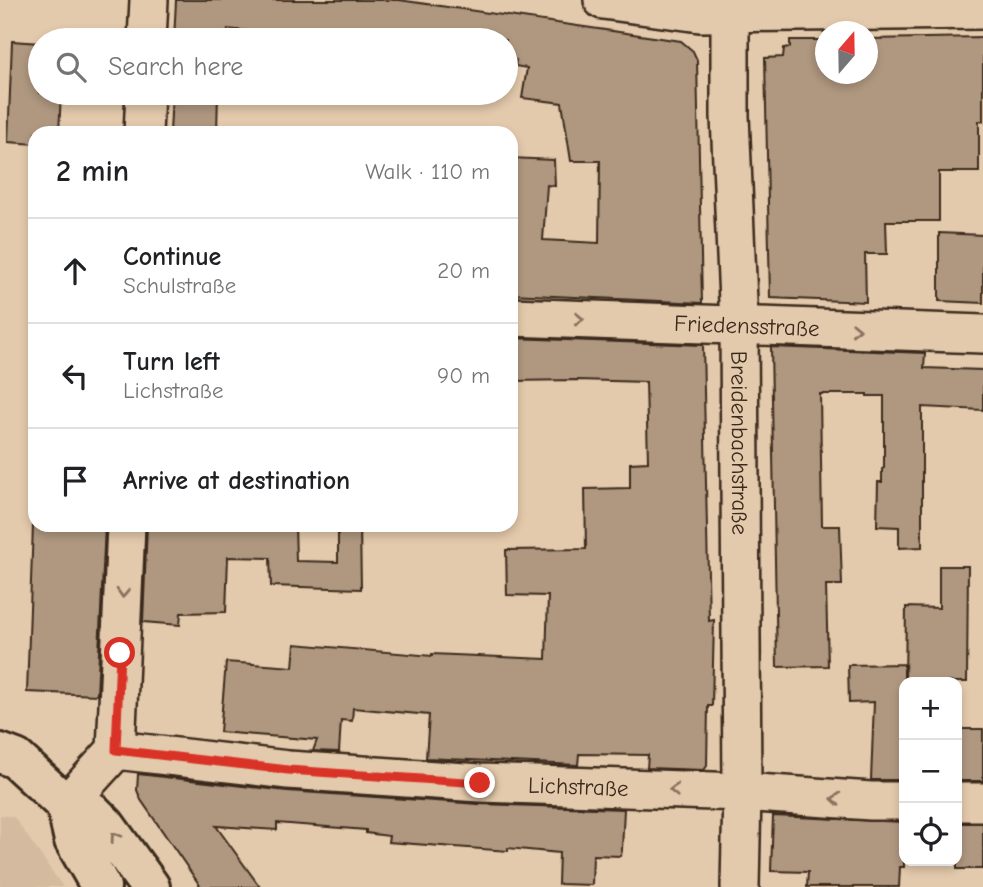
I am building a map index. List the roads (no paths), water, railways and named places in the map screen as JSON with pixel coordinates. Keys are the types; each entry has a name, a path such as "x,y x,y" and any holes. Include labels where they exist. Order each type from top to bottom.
{"main road":[{"path":"0,753 16,759 66,805 91,811 106,826 150,887"},
{"path":"66,805 74,840 101,887"}],"street":[{"path":"148,28 149,0"},
{"path":"603,0 700,13 730,6 983,10"},
{"name":"Breidenbachstraße","path":"730,6 730,116 739,325 742,792 740,887"},
{"path":"144,126 145,105"},
{"name":"Friedensstraße","path":"518,317 983,334"},
{"path":"66,805 116,750 126,532"},
{"name":"Lichstraße","path":"116,750 288,770 480,783 742,792 899,801"},
{"path":"962,802 983,802"}]}
